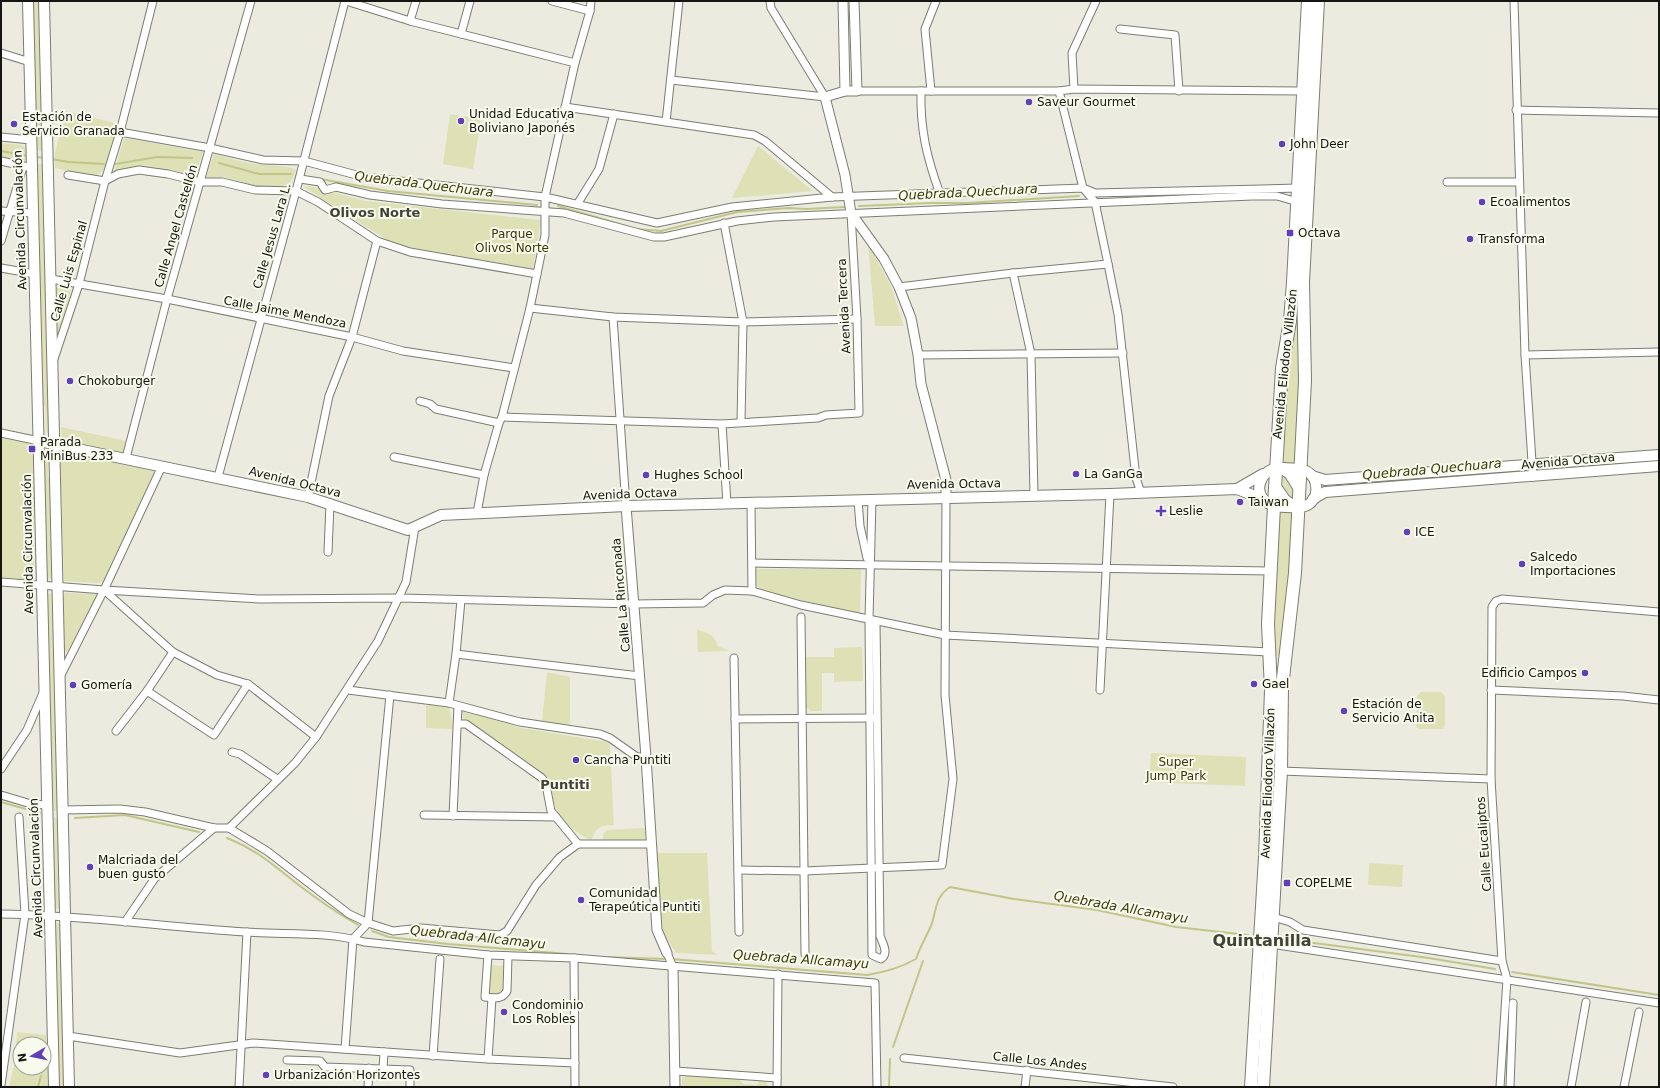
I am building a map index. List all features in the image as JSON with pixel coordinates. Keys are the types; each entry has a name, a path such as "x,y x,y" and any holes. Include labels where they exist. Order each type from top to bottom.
{"highway":[{"name":"Avenida Eliodoro Villazón","path":"1251,1087 1266,835 1271,690 1268,624 1270,571 1268,503 1275,487 1282,368 1293,290 1308,1"},
{"name":"Avenida Eliodoro Villazón","path":"1263,1087 1281,771 1282,687 1296,574 1295,506 1299,487 1305,381 1303,282 1318,1"},
{"path":"1275,470 1290,473 1299,487"},
{"path":"1275,487 1284,500 1295,506"}],"main road":[{"name":"Avenida Circunvalación","path":"28,1 31,145 29,166 33,213 35,274 54,1087"},
{"path":"44,1 69,1087"},
{"name":"Avenida Octava","path":"39,441 218,477 308,497 330,503 398,528 408,530 441,515 477,513 626,506 1110,494 1237,488 1275,470"},
{"name":"Avenida Octava","path":"1300,469 1312,476 1325,480 1659,455"},
{"name":"Avenida Octava","path":"1295,506 1305,506 1325,492 1534,477 1659,466"},
{"path":"1295,506 1268,503 1259,489 1259,483 1275,470 1300,469"},
{"path":"1312,476 1317,486 1313,499"},
{"name":"Avenida Octava","path":"1237,488 1268,503"}],"street":[{"name":"Calle Luis Espinal","path":"52,366 79,284 105,181 120,132 153,1"},
{"name":"Calle Angel Castellón","path":"126,458 167,300 251,1"},
{"path":"346,1 410,21 575,63"},
{"name":"Calle Jesus Lara L.","path":"218,477 260,319 300,179 346,1"},
{"path":"410,21 416,1"},
{"path":"461,34 470,1"},
{"path":"552,1 590,11"},
{"path":"477,513 484,475 530,308 545,235 545,197 575,63 590,11 591,1"},
{"path":"666,122 679,1"},
{"path":"770,1 772,8 824,97"},
{"path":"843,1 845,91"},
{"path":"854,1 856,91"},
{"path":"931,91 925,29 936,1"},
{"path":"1074,89 1072,53 1096,1"},
{"path":"1514,1 1516,110 1525,355 1534,477"},
{"path":"1120,29 1175,35 1179,91"},
{"path":"1,53 30,62"},
{"path":"671,80 824,97 845,91 1059,91 1074,89 1303,91"},
{"path":"921,91 920,114 926,154 940,194"},
{"path":"1059,91 1083,188 1095,202 1108,264 1118,314 1136,478 1141,493"},
{"name":"Avenida Tercera","path":"741,422 818,418 826,415 859,413 857,319 851,213 845,175 824,97"},
{"path":"565,107 754,134 765,141 832,197"},
{"path":"1516,110 1659,113"},
{"path":"578,203 599,169 614,114"},
{"path":"120,132 210,148 262,160 304,161 364,177 545,197 578,203 657,223 732,207 832,197 849,198 1083,188 1095,193 1298,188"},
{"path":"1,137 31,145"},
{"path":"1,160 29,166 9,211 1,241"},
{"path":"68,175 105,181 118,174 138,170 168,174 200,182 222,182 255,190 296,191 318,202 377,241 410,252 537,274"},
{"path":"300,179 320,182 325,190 336,187 370,195 442,204 546,213 564,213 654,238 724,223 774,217 1095,202 1277,196 1298,202"},
{"path":"1447,182 1519,182"},
{"path":"1,211 33,213"},
{"path":"738,870 804,871 942,864 953,779 946,695 946,480 921,384 918,354 911,318 899,287 884,259 851,213"},
{"path":"420,401 430,404 436,409 500,420 722,424 741,422 743,322 724,223"},
{"path":"308,497 328,396 352,337 377,241"},
{"path":"899,287 1013,273 1108,264"},
{"path":"1,268 35,274"},
{"path":"1013,273 1031,354 1034,496"},
{"name":"Calle Jaime Mendoza","path":"51,279 167,300 352,337 403,351 514,368"},
{"path":"530,308 613,317 743,322 857,319"},
{"name":"Calle La Rinconada","path":"613,317 633,604 646,756 657,930 667,953"},
{"path":"1525,355 1659,352"},
{"path":"918,354 1123,353"},
{"path":"722,424 727,504"},
{"path":"1,433 39,441"},
{"path":"394,457 484,475"},
{"path":"60,677 104,590 162,466"},
{"path":"1100,690 1110,494"},
{"path":"872,499 869,566 874,718 875,868 872,955 881,959 886,952 880,936 875,868"},
{"path":"858,500 860,526 869,566"},
{"path":"328,552 330,503"},
{"path":"751,504 752,591"},
{"path":"229,828 277,779 295,763 316,737 348,690 378,641 400,598 406,582 415,527"},
{"path":"752,563 1270,571"},
{"path":"1,582 104,590 260,599 400,598 633,604 703,603 713,595 725,590 752,591 801,605 945,635 1269,652"},
{"path":"104,590 173,652 218,675 248,684 316,737"},
{"name":"Calle Eucaliptos","path":"1500,1087 1507,979 1502,961 1491,779 1492,606 1496,601 1502,599 1659,612"},
{"path":"449,703 456,654 461,600"},
{"path":"801,617 805,954"},
{"path":"116,731 147,691 173,652"},
{"path":"456,654 640,676"},
{"path":"734,658 739,932"},
{"path":"147,691 214,735 248,684"},
{"path":"1,769 27,730 45,689"},
{"path":"348,690 449,703 520,722 600,734 610,738 637,757 646,756"},
{"path":"1491,690 1624,696 1659,700"},
{"path":"344,1049 353,939 368,923 390,695"},
{"path":"453,816 458,706"},
{"path":"735,719 874,718"},
{"path":"458,724 466,724 542,778 546,785 551,811 578,844"},
{"path":"232,752 240,754 277,779"},
{"path":"1281,771 1491,779"},
{"path":"1,795 31,804 47,805"},
{"path":"62,810 120,809 146,812 214,828 229,828 267,851 349,914 368,923 393,931 421,928 500,935 507,931 536,885 560,857 578,844 651,844"},
{"path":"424,815 556,817"},
{"path":"1,1085 25,914 19,817"},
{"path":"125,922 155,878 180,855 214,828"},
{"path":"1,914 51,915 247,932 311,934 353,939 364,942 488,955 574,958 672,965 876,983 876,1087"},
{"path":"1273,917 1290,922 1303,930 1502,961"},
{"path":"238,1087 247,932"},
{"path":"1271,944 1659,1003"},
{"path":"667,953 672,965 675,1087"},
{"path":"488,955 485,997 492,998 501,998 507,991 508,956"},
{"path":"574,958 575,1087"},
{"path":"433,1056 440,960"},
{"path":"777,1087 778,974"},
{"path":"488,1059 492,998"},
{"path":"1571,1087 1586,1002"},
{"path":"1510,1087 1513,1003"},
{"path":"1624,1087 1639,1012"},
{"path":"68,1036 180,1054 253,1043 433,1056 575,1063"},
{"path":"384,1052 384,1069"},
{"name":"Calle Los Andes","path":"904,1058 1027,1070 1140,1085 1173,1087"},
{"path":"287,1060 320,1061 325,1067 410,1070 410,1087"},
{"path":"368,1087 369,1068"},
{"path":"1025,1087 1027,1070"},
{"path":"675,1071 777,1078"}],"green space":[{"path":"32,1 40,1 44,151 36,150"},
{"path":"65,111 119,124 104,170 95,176 55,168 55,153"},
{"path":"450,114 481,119 473,169 443,164"},
{"path":"124,138 203,152 195,176 137,167 114,172"},
{"path":"1,143 22,145 26,149 26,161 1,157"},
{"path":"758,146 813,191 732,198"},
{"path":"214,154 249,163 283,166 296,170 292,180 275,188 253,185 222,177 206,178"},
{"path":"36,163 44,165 50,432 46,433 45,407 41,401"},
{"name":"Parque Olivos Norte","path":"309,186 366,201 541,220 533,270 408,247 387,240 304,187"},
{"path":"868,244 891,286 904,326 875,326"},
{"path":"1298,269 1302,348 1298,465 1284,463 1285,384"},
{"path":"56,287 71,290 56,344"},
{"path":"61,427 126,441 123,453 65,443 62,441"},
{"path":"1,438 31,444 34,446 34,581 1,578"},
{"path":"46,449 48,451 48,477 52,482 53,579 46,578 44,450"},
{"path":"62,451 153,468 154,472 104,582 64,581 60,454"},
{"path":"1283,473 1293,487 1292,501 1283,492"},
{"path":"1277,511 1291,511 1292,558 1281,656 1274,655"},
{"path":"756,569 861,569 860,614 759,590 756,582"},
{"path":"65,593 96,594 97,597 67,652 64,651 63,597"},
{"path":"47,594 53,594 59,812 50,810"},
{"path":"697,630 710,635 715,639 718,646 729,651 698,652"},
{"path":"862,647 863,681 834,682 834,673 822,673 822,711 811,711 806,707 806,657 834,657 834,648"},
{"path":"547,672 570,677 570,725 542,721"},
{"path":"1421,692 1441,692 1445,696 1445,726 1443,729 1419,729 1416,727 1417,696"},
{"path":"426,704 449,708 452,720 452,729 426,728"},
{"path":"462,710 522,728 607,742 610,745 614,825 603,826 596,830 591,840 575,830 560,816 557,811 550,785 543,774 463,718"},
{"name":"Super Jump Park","path":"1151,753 1246,757 1245,786 1149,782"},
{"path":"51,817 59,819 62,909 54,908"},
{"path":"645,828 646,840 603,840 603,834 607,830"},
{"path":"657,853 707,853 712,951 718,955 676,953 663,933"},
{"path":"1369,863 1403,865 1402,887 1368,885"},
{"path":"54,923 63,924 65,1087 58,1087"},
{"path":"490,965 505,966 504,993 491,995 488,992"},
{"path":"17,1032 46,1036 17,1036"},
{"path":"12,1074 12,1076 48,1076 48,1087 9,1087"},
{"path":"689,1075 739,1079 744,1084 757,1085 759,1081 766,1082 769,1087 682,1087 682,1078"}],"waterway":[{"name":"Quebrada Quechuara","path":"1,151 29,156"},
{"name":"Quebrada Quechuara","path":"36,157 45,158"},
{"name":"Quebrada Quechuara","path":"116,164 157,157 192,158"},
{"name":"Quebrada Quechuara","path":"51,159 69,162 104,164"},
{"name":"Quebrada Quechuara","path":"219,163 259,174 291,174"},
{"name":"Quebrada Quechuara","path":"320,179 388,191 537,205"},
{"name":"Quebrada Quechuara","path":"1126,196 1229,193"},
{"name":"Quebrada Quechuara","path":"859,206 968,203 1079,196"},
{"name":"Quebrada Quechuara","path":"558,206 630,227"},
{"name":"Quebrada Quechuara","path":"636,229 661,231 737,212 788,208 806,209 845,207"},
{"name":"Quebrada Quechuara","path":"1538,470 1643,461"},
{"name":"Quebrada Quechuara","path":"1339,486 1526,471"},
{"name":"Quebrada Allcamayu","path":"1,802 40,813"},
{"name":"Quebrada Allcamayu","path":"75,818 125,815 199,832"},
{"name":"Quebrada Allcamayu","path":"227,838 249,848 317,899 358,925"},
{"name":"Quebrada Allcamayu","path":"671,959 867,975 887,971 916,959 931,926 941,895 950,887 1014,899 1097,910 1176,927 1248,935"},
{"name":"Quebrada Allcamayu","path":"372,931 389,937 448,944 567,954"},
{"name":"Quebrada Allcamayu","path":"1291,940 1429,958 1495,969"},
{"name":"Quebrada Allcamayu","path":"601,957 667,959"},
{"path":"893,1047 923,961"},
{"name":"Quebrada Allcamayu","path":"1512,972 1659,995"},
{"path":"889,1087 890,1059"},
{"path":"38,1087 41,1076"}],"place":[{"name":"Saveur Gourmet","path":"1029,102"},
{"name":"Unidad Educativa Boliviano Japonés","path":"461,121"},
{"name":"Estación de Servicio Granada","path":"14,124"},
{"name":"John Deer","path":"1282,144"},
{"name":"Ecoalimentos","path":"1482,202"},
{"name":"Octava","path":"1290,233"},
{"name":"Transforma","path":"1470,239"},
{"name":"Chokoburger","path":"70,381"},
{"name":"Parada MiniBus 233","path":"32,449"},
{"name":"La GanGa","path":"1076,474"},
{"name":"Hughes School","path":"646,475"},
{"name":"Taiwan","path":"1240,502"},
{"name":"Leslie","path":"1161,511"},
{"name":"ICE","path":"1407,532"},
{"name":"Salcedo Importaciones","path":"1522,564"},
{"name":"Edificio Campos","path":"1585,673"},
{"name":"Gael","path":"1254,684"},
{"name":"Gomería","path":"73,685"},
{"name":"Estación de Servicio Anita","path":"1344,711"},
{"name":"Cancha Puntiti","path":"576,760"},
{"name":"Malcriada del buen gusto","path":"90,867"},
{"name":"COPELME","path":"1287,883"},
{"name":"Comunidad Terapeútica Puntiti","path":"581,900"},
{"name":"Condominio Los Robles","path":"504,1012"},
{"name":"Urbanización Horizontes","path":"266,1075"}],"district":[{"name":"Olivos Norte","path":"375,212"},
{"name":"Puntiti","path":"565,784"},
{"name":"Quintanilla","path":"1262,940"}]}
